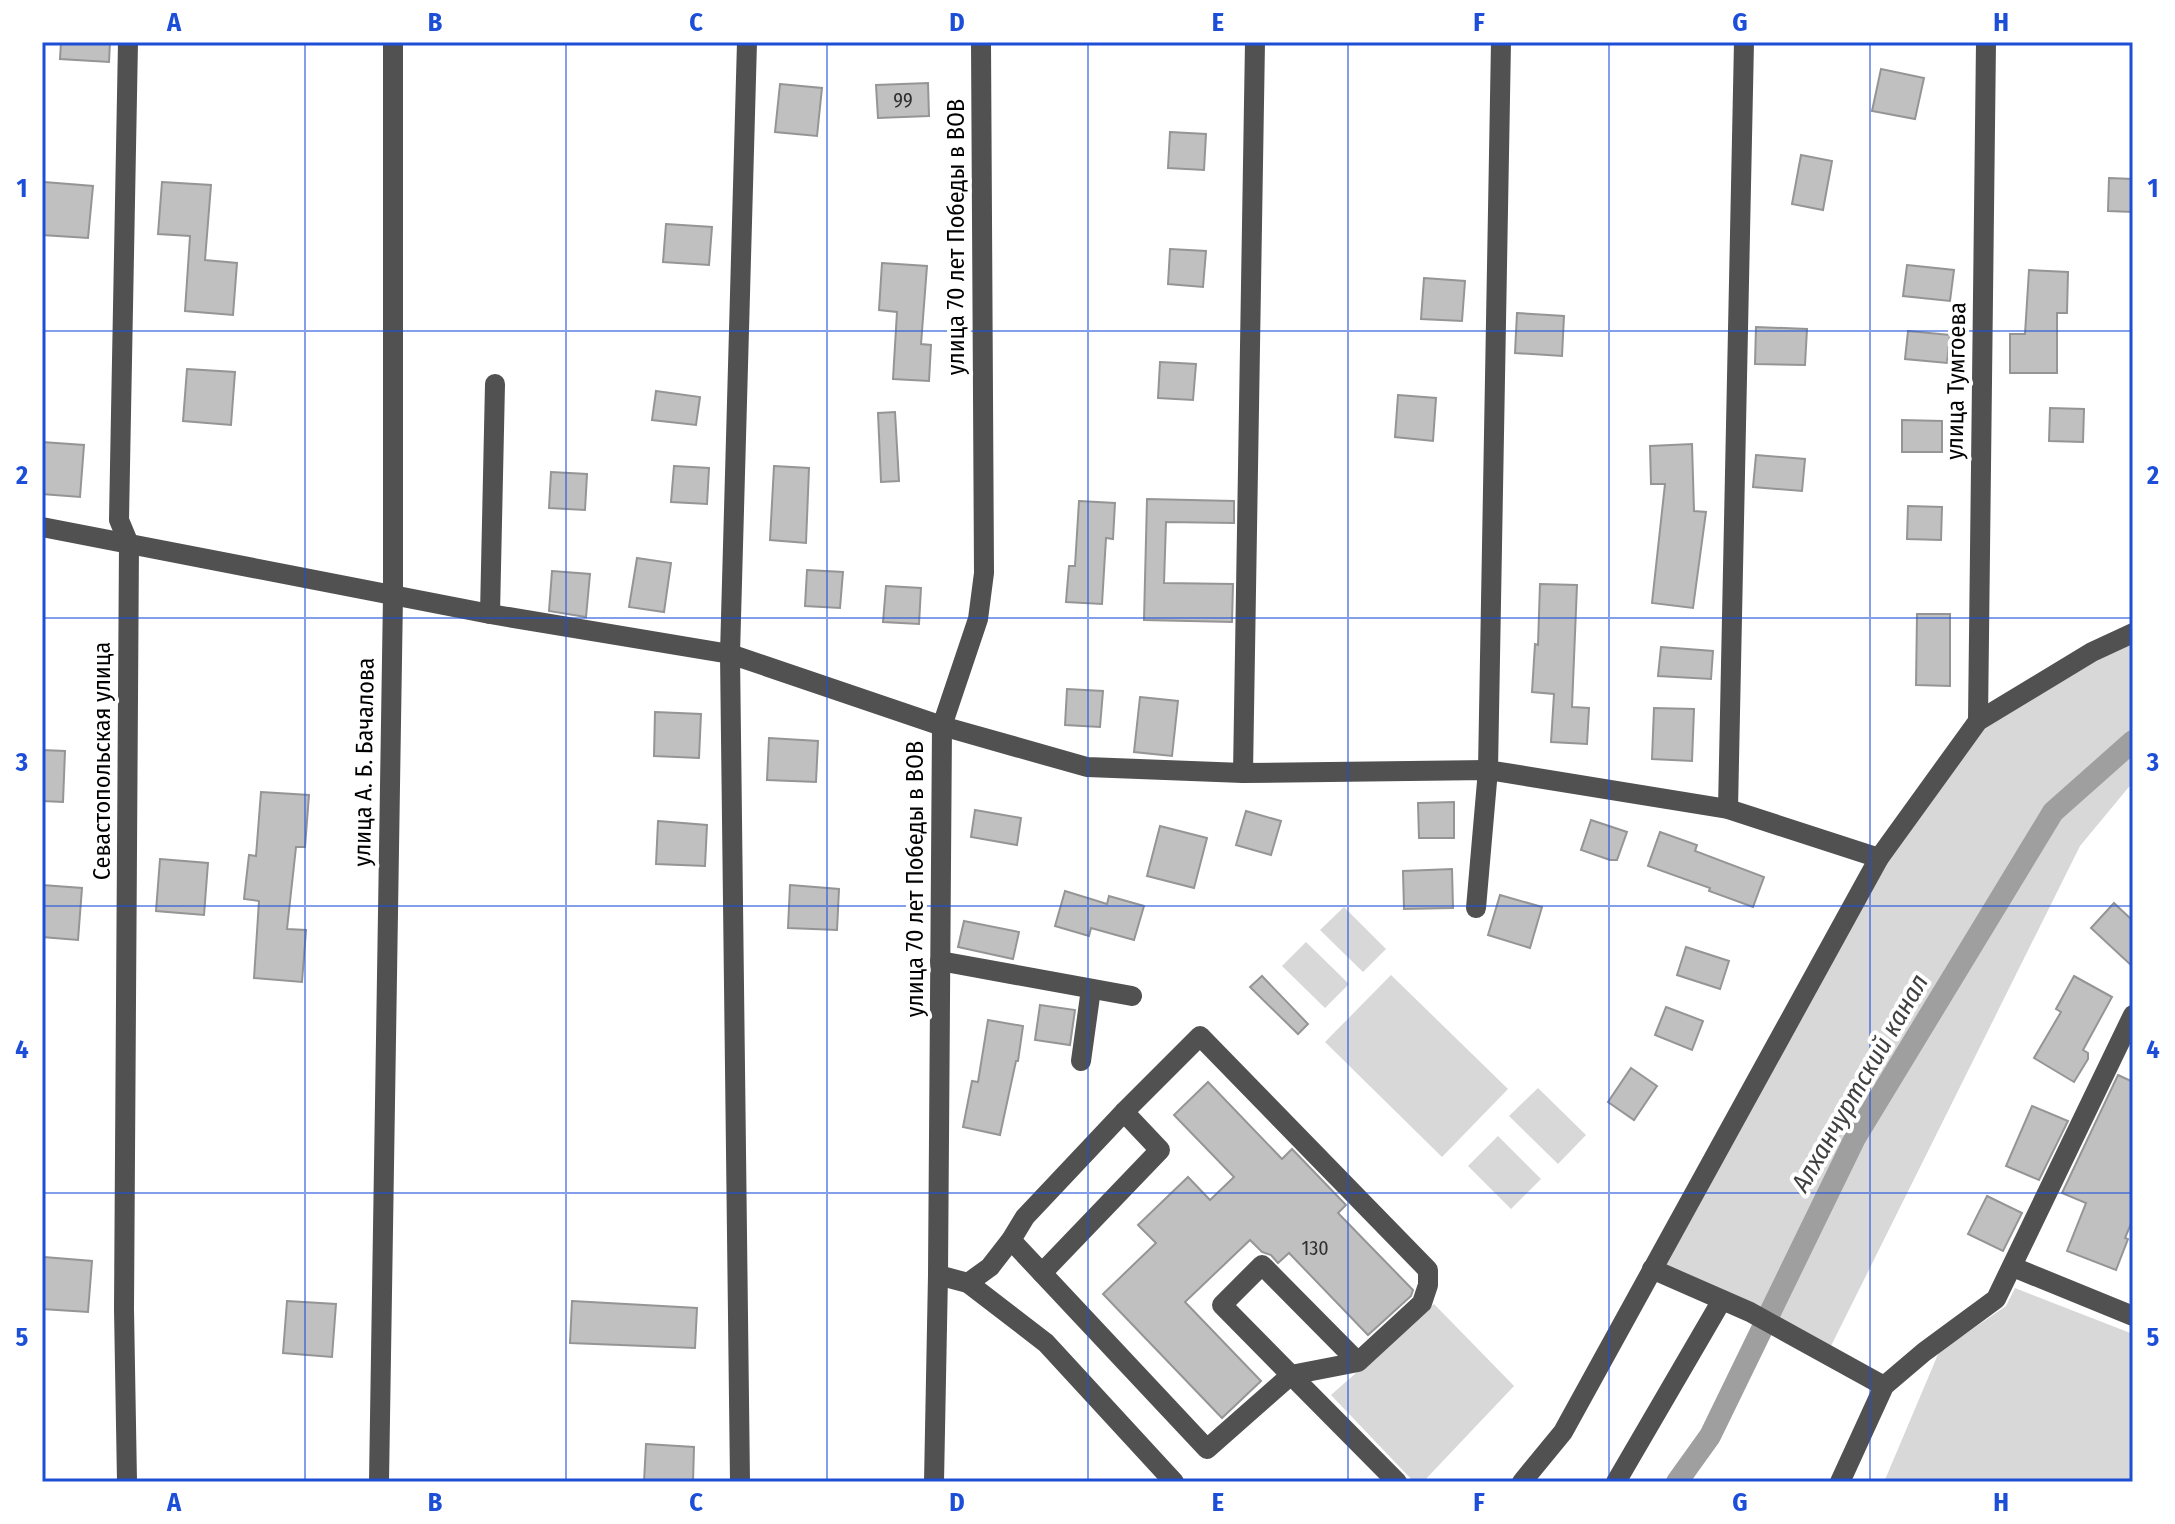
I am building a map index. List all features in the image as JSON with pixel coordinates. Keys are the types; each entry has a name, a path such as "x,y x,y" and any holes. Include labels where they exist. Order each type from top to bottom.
{"street":[{"name":"Севастопольская улица","path":"127,1482 124,1309 129,544 119,520 128,42"},
{"name":"улица А. Б. Бачалова","path":"379,1482 393,596 393,42"},
{"path":"740,1482 730,654 747,42"},
{"name":"улица 70 лет Победы в ВОВ","path":"934,1482 942,726 978,619 984,573 981,42"},
{"path":"1243,773 1255,42"},
{"path":"1476,908 1488,770 1501,42"},
{"path":"1728,809 1744,42"},
{"name":"улица Тумгоева","path":"1978,721 1986,42"},
{"path":"490,614 495,384"},
{"path":"42,527 490,614 730,654 942,726 1087,767 1243,773 1488,770 1728,809 1879,858"},
{"path":"1522,1482 1563,1432 1879,858 1978,721 2092,652 2133,633"},
{"path":"940,961 1132,996"},
{"path":"1081,1061 1091,989"},
{"path":"1840,1482 1884,1386 1996,1299 2125,1047 2133,1015"},
{"path":"968,1283 990,1267 1025,1217 1200,1036 1428,1270 1428,1285 1422,1303 1358,1362 1291,1375 1207,1449 1011,1240"},
{"path":"1042,1273 1160,1150 1124,1112"},
{"path":"1358,1362 1262,1265 1222,1305 1397,1482"},
{"path":"2013,1267 2133,1316"},
{"path":"1652,1269 1750,1312 1884,1386"},
{"path":"938,1275 968,1283 1046,1343 1174,1482"},
{"path":"1616,1482 1722,1300"}],"shaded area":[{"path":"2133,633 2133,782 2080,846 1827,1354 1652,1269 1879,858 1978,721"},
{"path":"1344,907 1386,949 1363,972 1320,930"},
{"path":"1306,942 1349,984 1325,1008 1282,966"},
{"path":"1391,975 1508,1089 1442,1157 1325,1042"},
{"path":"1538,1088 1586,1135 1558,1164 1509,1116"},
{"path":"1498,1136 1541,1179 1511,1209 1468,1166"},
{"path":"2015,1288 2133,1334 2133,1482 1884,1482 1939,1352 2006,1306"},
{"path":"1434,1304 1514,1386 1423,1482 1414,1482 1331,1395"}],"building":[{"path":"61,42 110,42 109,62 60,59"},
{"path":"1881,69 1924,78 1915,119 1872,111"},
{"path":"928,83 929,116 878,118 876,85"},
{"path":"780,84 822,88 817,136 775,132"},
{"path":"1170,132 1206,134 1204,170 1168,168"},
{"path":"1801,155 1832,161 1823,210 1792,204"},
{"path":"2109,178 2133,179 2133,212 2108,211"},
{"path":"44,182 93,186 88,238 42,235"},
{"path":"162,182 211,185 205,260 237,263 233,315 185,311 190,236 158,234"},
{"path":"666,224 712,227 709,265 663,262"},
{"path":"1170,249 1206,251 1203,287 1168,284"},
{"path":"882,263 927,266 921,344 931,345 929,381 893,379 897,312 879,310"},
{"path":"1907,265 1954,270 1950,301 1903,296"},
{"path":"2029,270 2068,272 2067,313 2057,313 2057,373 2010,373 2010,334 2025,334"},
{"path":"1424,278 1465,281 1462,321 1421,319"},
{"path":"1517,313 1564,316 1562,356 1515,353"},
{"path":"1756,327 1807,329 1805,365 1755,364"},
{"path":"1908,331 1950,335 1947,363 1905,359"},
{"path":"1160,362 1196,364 1193,400 1158,398"},
{"path":"187,369 235,372 231,425 183,421"},
{"path":"656,391 700,397 696,425 652,420"},
{"path":"1398,395 1436,398 1433,441 1395,437"},
{"path":"2050,408 2084,409 2083,442 2049,441"},
{"path":"895,412 899,481 881,482 878,413"},
{"path":"1902,420 1942,421 1942,452 1902,452"},
{"path":"42,442 84,445 80,497 42,494"},
{"path":"1692,444 1694,511 1706,512 1693,608 1652,603 1665,484 1651,484 1650,446"},
{"path":"1756,455 1805,459 1802,491 1753,487"},
{"path":"674,466 709,468 707,504 671,502"},
{"path":"774,466 809,468 806,543 770,540"},
{"path":"551,472 587,474 585,510 549,508"},
{"path":"1147,499 1234,501 1234,523 1166,522 1164,583 1233,584 1232,622 1144,620"},
{"path":"1079,501 1115,503 1113,539 1106,538 1102,604 1066,602 1069,566 1075,566"},
{"path":"1908,506 1942,507 1941,540 1907,539"},
{"path":"637,558 671,563 664,612 629,607"},
{"path":"807,570 843,572 840,608 805,606"},
{"path":"552,571 590,574 586,617 549,611"},
{"path":"1540,584 1577,585 1572,707 1589,708 1587,744 1551,742 1554,694 1532,692 1535,644 1538,645"},
{"path":"886,586 921,588 919,624 883,622"},
{"path":"1917,614 1950,614 1950,686 1916,685"},
{"path":"1661,647 1713,651 1711,679 1658,676"},
{"path":"1067,689 1103,691 1100,727 1065,725"},
{"path":"1140,697 1178,701 1172,756 1134,752"},
{"path":"1654,708 1694,709 1692,761 1652,759"},
{"path":"655,712 701,714 699,758 654,756"},
{"path":"769,738 818,741 816,782 767,780"},
{"path":"42,750 65,751 63,802 42,801"},
{"path":"261,792 309,795 305,847 296,847 287,929 306,930 302,982 254,978 259,901 244,899 249,855 256,856"},
{"path":"1454,802 1454,838 1419,838 1418,803"},
{"path":"975,810 1021,818 1017,845 971,837"},
{"path":"1246,811 1281,821 1271,855 1236,845"},
{"path":"1591,820 1627,832 1617,860 1581,850"},
{"path":"658,821 707,825 705,866 656,864"},
{"path":"1160,826 1207,838 1194,888 1147,876"},
{"path":"1660,832 1697,845 1695,851 1764,877 1753,907 1648,866"},
{"path":"160,859 208,863 204,915 156,911"},
{"path":"1452,869 1453,908 1404,909 1403,871"},
{"path":"42,885 82,888 78,940 42,937"},
{"path":"790,885 839,889 837,930 788,928"},
{"path":"1065,891 1107,904 1109,896 1144,906 1134,940 1091,928 1089,936 1055,926"},
{"path":"1500,895 1542,907 1530,948 1488,935"},
{"path":"2114,903 2133,921 2133,967 2091,928"},
{"path":"964,921 1019,932 1013,959 958,947"},
{"path":"1686,947 1729,961 1720,989 1677,975"},
{"path":"1262,976 1308,1024 1298,1034 1250,987"},
{"path":"2074,976 2112,997 2083,1050 2088,1053 2088,1059 2074,1082 2034,1058 2061,1012 2056,1009"},
{"path":"1040,1005 1075,1010 1070,1045 1035,1040"},
{"path":"1666,1007 1703,1021 1692,1050 1655,1035"},
{"path":"988,1020 1023,1026 1000,1135 963,1127 972,1081 978,1082"},
{"path":"1631,1068 1657,1086 1634,1120 1608,1102"},
{"path":"2118,1075 2133,1082 2133,1219 2116,1270 2067,1251 2086,1203 2062,1193"},
{"path":"1208,1082 1282,1159 1292,1149 1346,1205 1338,1213 1413,1290 1411,1296 1368,1335 1289,1253 1278,1263 1250,1240 1185,1302 1261,1381 1222,1418 1103,1294 1156,1243 1138,1225 1188,1177 1210,1200 1234,1177 1174,1115"},
{"path":"2032,1106 2068,1121 2039,1180 2006,1166"},
{"path":"1987,1196 2022,1213 2003,1251 1968,1234"},
{"path":"44,1257 92,1261 88,1312 42,1309"},
{"path":"287,1301 336,1304 332,1357 283,1353"},
{"path":"572,1301 697,1308 695,1348 570,1343"},
{"path":"646,1444 694,1447 693,1482 644,1482"}],"waterway":[{"name":"Алханчуртский канал","path":"1677,1482 1710,1436 1855,1138 2053,812 2133,741"}]}
